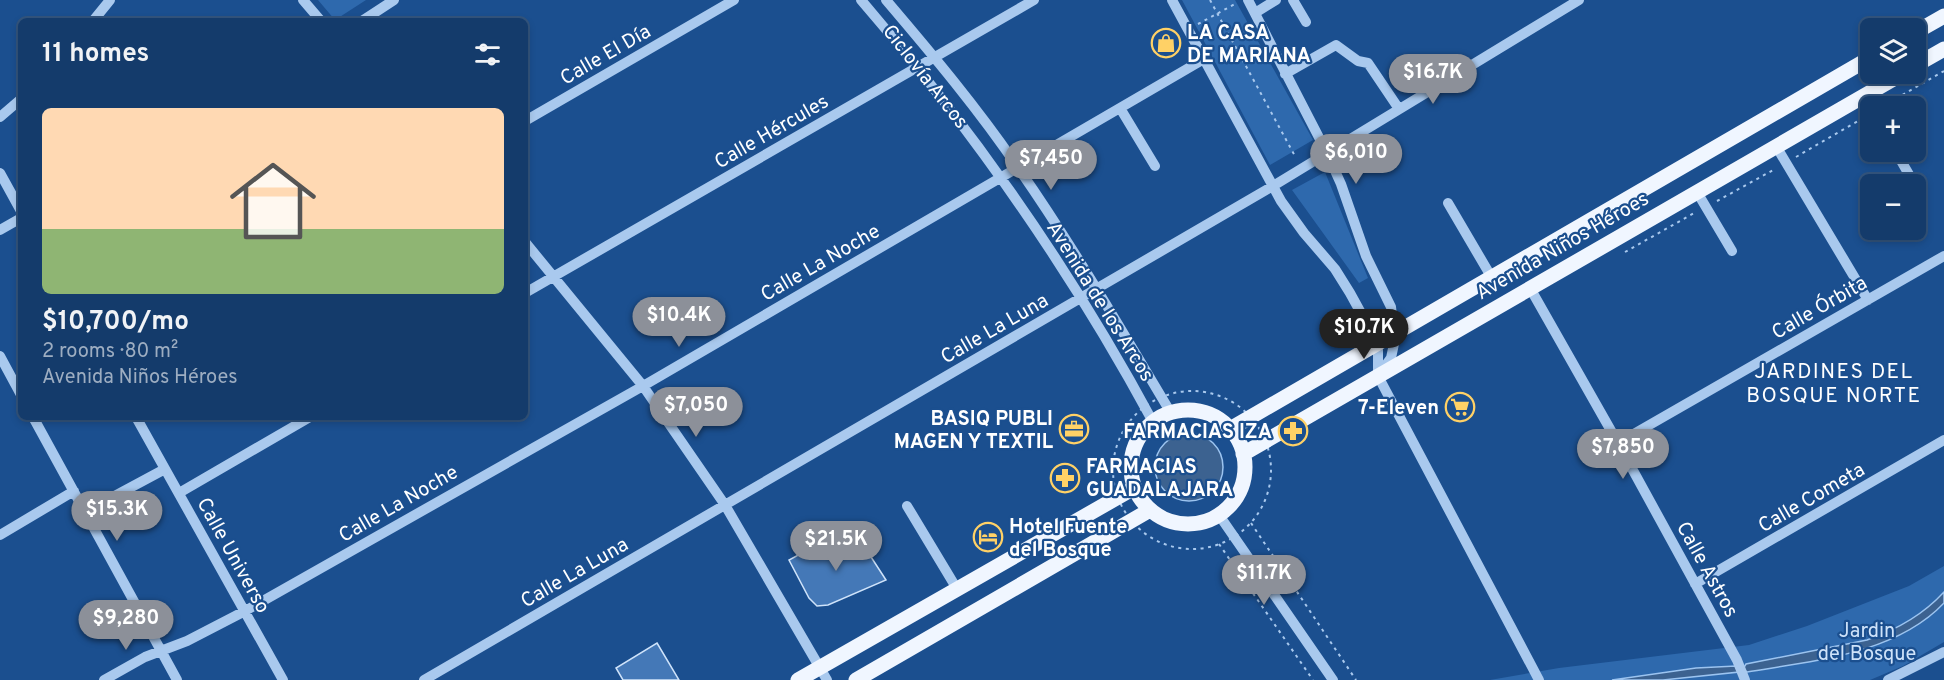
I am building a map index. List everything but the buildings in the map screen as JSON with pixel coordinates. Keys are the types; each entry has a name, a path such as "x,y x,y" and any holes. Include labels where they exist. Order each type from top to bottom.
{"main road":[{"path":"1926,26 1944,16"},
{"path":"1926,59 1944,49"},
{"name":"Avenida Niños Héroes","path":"1230,429 1860,64"},
{"name":"Avenida Niños Héroes","path":"1874,96 1889,84"},
{"name":"Avenida Niños Héroes","path":"1243,454 1776,146 1860,104"},
{"path":"1190,411 1209,414 1230,429 1243,454 1244,477 1239,491 1231,504 1219,515 1206,521 1191,524 1162,519 1139,498 1134,488 1131,465 1134,449 1141,434 1153,422 1171,413 1190,411"},
{"path":"798,680 823,674 957,589 1134,488"},
{"path":"856,680 1150,510"}],"street":[{"path":"95,18 110,0"},
{"path":"303,0 318,18"},
{"path":"367,18 394,0"},
{"name":"Calle El Día","path":"528,119 734,0"},
{"name":"Avenida de los Arcos","path":"861,0 918,66 1002,177 1081,298 1153,422"},
{"name":"Avenida de los Arcos","path":"886,0 935,57 1018,167 1098,288 1171,413"},
{"name":"Calle Hércules","path":"528,291 1034,0"},
{"path":"1172,0 1281,201 1343,281 1378,344 1378,376 1539,680"},
{"path":"1246,0 1327,153 1341,184 1366,256 1391,308 1396,334 1391,358 1378,376"},
{"path":"1254,13 1276,0"},
{"path":"1293,0 1306,22"},
{"name":"Calle La Luna","path":"424,680 1302,169 1579,0"},
{"path":"1286,74 1336,45 1358,60 1368,63 1399,109"},
{"name":"Calle La Noche","path":"104,680 145,657 195,638 245,611 643,386 1204,59"},
{"path":"0,117 18,102"},
{"path":"1120,108 1155,166"},
{"path":"1776,146 1868,300"},
{"path":"0,174 18,206"},
{"path":"1697,192 1732,251"},
{"path":"1448,203 1492,278"},
{"path":"0,230 18,220"},
{"path":"528,245 643,386 725,505 823,674"},
{"name":"Calle Órbita","path":"1618,443 1944,256"},
{"name":"Calle Astros","path":"1530,288 1618,443 1737,660 1745,680"},
{"path":"0,356 18,389"},
{"path":"35,420 177,680"},
{"name":"Calle Universo","path":"138,420 283,680"},
{"path":"178,493 305,420"},
{"name":"Calle Cometa","path":"1695,584 1944,440"},
{"path":"85,513 165,469"},
{"path":"0,535 74,491"},
{"path":"908,506 957,589"},
{"path":"1219,515 1333,680"},
{"path":"1888,680 1944,652"}],"path":[{"path":"1210,0 1302,169"},
{"path":"1188,30 1246,0"},
{"path":"1900,96 1944,71"},
{"path":"1190,390 1210,392 1228,399 1251,417 1266,441 1271,470 1269,489 1262,507 1250,523 1234,537 1219,544 1188,549 1172,546 1150,537 1131,522 1118,498 1113,471 1117,443 1126,426 1144,406 1161,397 1190,390"},
{"path":"1250,523 1356,680"},
{"path":"1219,544 1313,680"}],"green space":[{"path":"318,0 366,0 338,18 333,18"},
{"path":"1182,0 1235,0 1313,140 1270,165"},
{"path":"1325,172 1368,278 1359,283 1292,190"},
{"name":"Jardin del Bosque","path":"1944,566 1944,642 1903,666 1870,680 1490,680 1559,668 1749,645 1807,626 1909,586"}],"shaded area":[{"path":"1189,433 1202,436 1213,443 1220,454 1223,467 1220,480 1213,491 1202,498 1189,501 1176,498 1165,491 1158,480 1155,467 1158,454 1165,443 1176,436"},
{"path":"1944,592 1944,603 1924,620 1902,634 1878,644 1799,664 1747,672 1743,669 1746,664 1878,636 1918,615"},
{"path":"1736,666 1739,672 1663,680 1612,680 1696,668"}],"place":[{"name":"LA CASA DE MARIANA","path":"1166,43"},
{"name":"7-Eleven","path":"1460,407"},
{"name":"BASIQ PUBLI MAGEN Y TEXTIL","path":"1074,429"},
{"name":"FARMACIAS IZA","path":"1293,431"},
{"name":"FARMACIAS GUADALAJARA","path":"1065,478"},
{"name":"Hotel Fuente del Bosque","path":"988,537"}],"district":[{"name":"JARDINES DEL BOSQUE NORTE","path":"1834,383"}]}
